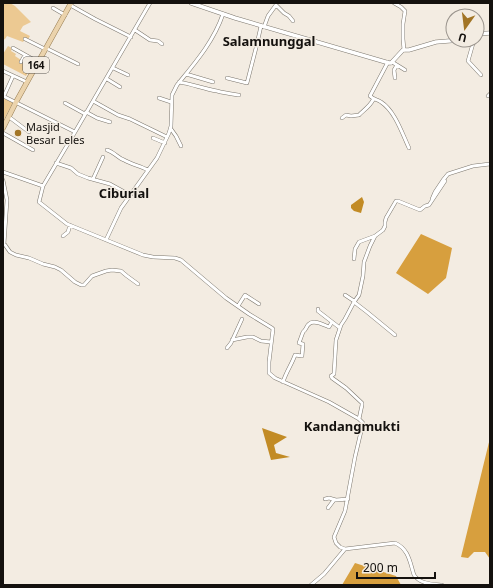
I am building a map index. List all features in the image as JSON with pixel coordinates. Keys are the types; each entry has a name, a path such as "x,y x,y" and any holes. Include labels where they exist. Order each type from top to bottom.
{"main road":[{"name":"164","path":"3,128 70,4"}],"street":[{"path":"150,3 107,79 43,186 39,202 70,225 106,240 147,256 175,258 181,260 238,306 272,328 269,373 283,382 329,402 359,419 363,423 345,511 334,537 336,543 345,549 395,543 402,547 407,553 414,576 416,578 425,582 442,585"},
{"path":"191,3 262,26 390,63 392,62 405,70"},
{"path":"394,3 405,11 403,24 404,50"},
{"path":"70,4 95,19 131,37"},
{"path":"227,78 247,83 262,26 276,5 293,21"},
{"path":"53,8 64,14"},
{"path":"106,240 119,211 157,158 165,143 171,129 172,93 211,40 221,22 223,14"},
{"path":"135,30 150,40 158,41 162,44"},
{"path":"25,39 78,64"},
{"path":"392,62 404,50 409,50 436,42 445,41"},
{"path":"13,48 38,62"},
{"path":"472,48 468,61 481,75"},
{"path":"21,62 25,55"},
{"path":"388,62 370,96 374,100 380,101 392,111 409,148"},
{"path":"395,78 394,70 397,65"},
{"path":"113,68 128,75"},
{"path":"3,71 27,82"},
{"path":"186,74 213,82"},
{"path":"13,76 3,96 75,132"},
{"path":"107,79 120,87"},
{"path":"179,82 185,82 216,91 239,95"},
{"path":"159,98 171,102"},
{"path":"342,118 346,115 359,115 370,106 374,100"},
{"path":"93,101 118,115 130,119 167,137"},
{"path":"65,103 97,118 110,122"},
{"path":"9,117 29,132"},
{"path":"171,129 181,146"},
{"path":"3,133 33,150"},
{"path":"153,138 165,143"},
{"path":"107,150 124,161 148,170"},
{"path":"93,179 102,157"},
{"path":"56,163 71,168 78,174 110,184 130,195"},
{"path":"354,259 359,242 375,236 382,230 385,226 386,218 396,201 420,210 431,203 445,181 443,180 448,174 472,166 490,164"},
{"path":"3,172 43,186"},
{"path":"3,180 7,200 4,243 10,252 55,267 81,285 84,285 92,276 112,270 121,271 138,284"},
{"path":"63,236 68,232 70,225"},
{"path":"359,419 362,403 331,376 334,374 336,340 341,325 360,291 365,258 375,236"},
{"path":"238,306 245,295 259,304"},
{"path":"345,295 395,335"},
{"path":"318,309 318,311 340,328"},
{"path":"227,348 242,319"},
{"path":"283,382 295,355 302,356 303,344 299,343 303,332 309,324 311,322 316,322 329,327 332,322"},
{"path":"232,340 253,337 261,341 271,342"},
{"path":"325,499 329,498 334,500 348,498"},
{"path":"328,508 334,500"},
{"path":"311,585 324,574 345,549"}],"shaded area":[{"path":"3,3 10,3 15,6 31,22 23,26 20,31 30,36 27,41 25,39 23,42 7,36 3,40"},
{"path":"8,46 12,48 11,51 16,54 15,56 21,60 20,62 28,66 31,61 33,63 26,76 3,64 3,54"},
{"path":"3,98 13,102 3,121"},
{"path":"362,197 364,202 361,213 354,211 351,208 351,205"},
{"path":"421,234 452,248 446,278 428,294 396,273"},
{"path":"262,428 287,437 274,445 276,453 290,457 271,460"},
{"path":"490,438 490,559 485,552 474,552 468,558 461,557"},
{"path":"355,563 396,576 401,585 342,585"}],"place":[{"name":"Masjid Besar Leles","path":"18,133"}],"district":[{"name":"Salamnunggal","path":"269,41"},
{"name":"Ciburial","path":"124,193"},
{"name":"Kandangmukti","path":"352,426"}]}
